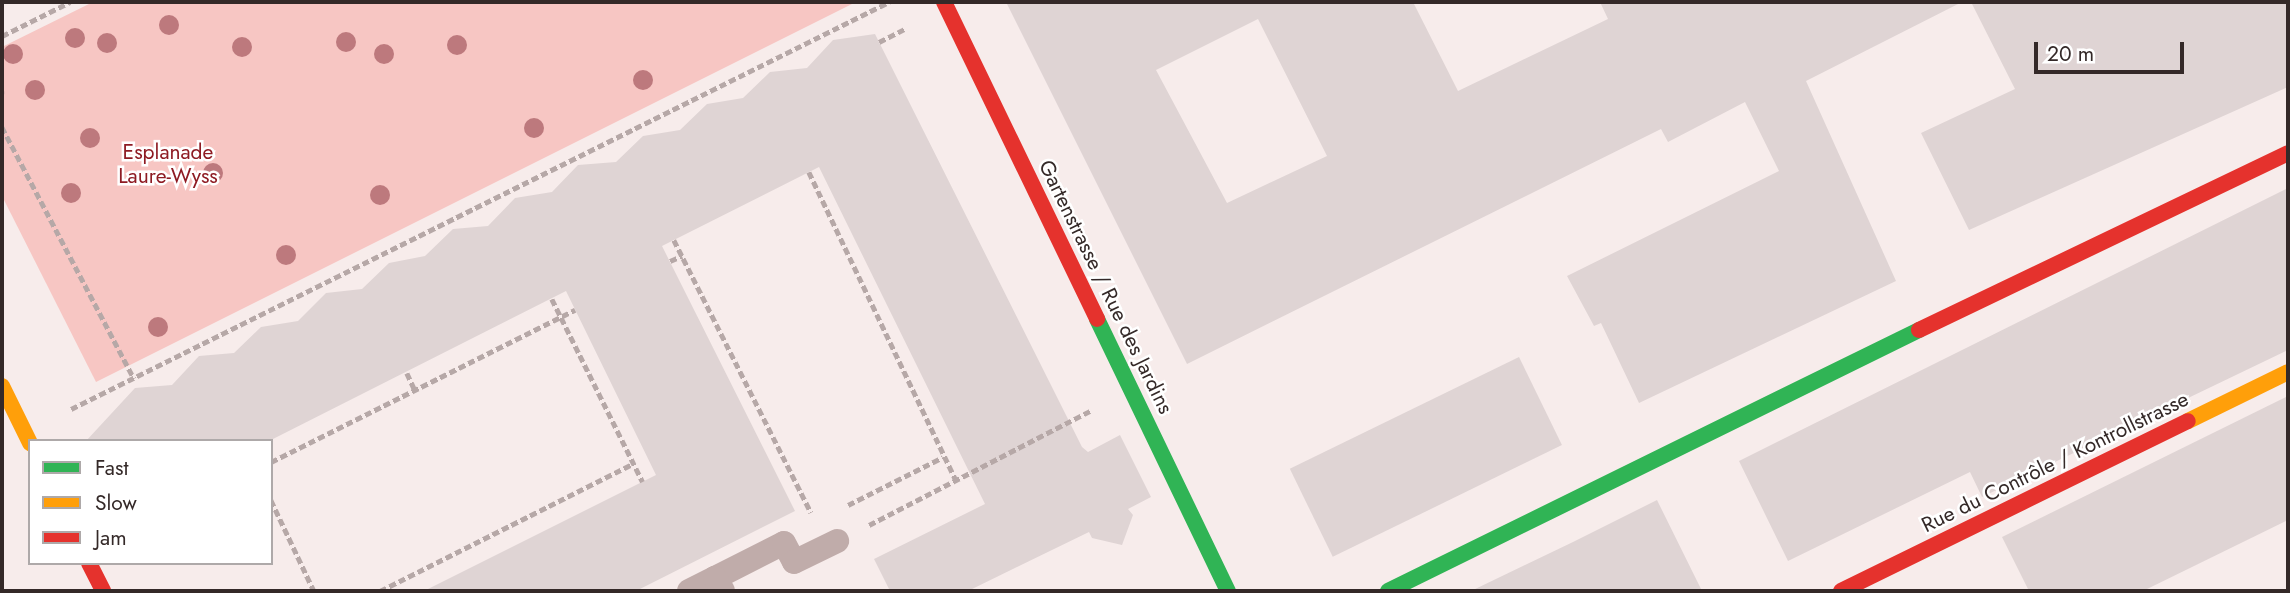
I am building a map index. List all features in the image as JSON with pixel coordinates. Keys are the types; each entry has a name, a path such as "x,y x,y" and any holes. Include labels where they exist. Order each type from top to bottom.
{"street":[{"name":"Gartenstrasse / Rue des Jardins","path":"944,2 1133,389 1228,591"},
{"path":"1388,591 2288,153"},
{"name":"Rue du Contrôle / Kontrollstrasse","path":"1841,591 2288,372"},
{"path":"2,386 28,439"},
{"path":"90,565 103,591"}],"lane":[{"path":"689,591 719,585 784,543 794,562 837,541"}],"path":[{"path":"2,36 70,2"},
{"path":"71,409 889,2"},
{"path":"2,127 134,378"},
{"path":"809,172 956,480"},
{"path":"674,240 816,521"},
{"path":"670,261 682,256"},
{"path":"552,299 642,481"},
{"path":"273,461 575,310"},
{"path":"407,373 415,390"},
{"path":"837,541 1133,389"},
{"path":"839,509 943,457"},
{"path":"380,591 634,464"},
{"path":"273,504 314,591"},
{"path":"784,543 798,521 812,511"}],"green space":[{"name":"Esplanade Laure-Wyss","path":"93,2 856,2 96,382 2,196 2,47"}],"building":[{"path":"1006,2 1413,2 1458,91 1608,19 1600,2 1962,2 1806,81 1896,281 1639,403 1601,323 1594,326 1567,276 1779,171 1745,102 1668,142 1661,129 1187,364","holes":["1258,19 1327,156 1227,203 1156,70"]},
{"path":"1971,2 2288,2 2288,87 1969,230 1921,133 2015,89"},
{"path":"875,34 1082,447 1088,452 1120,435 1151,497 1128,509 1133,515 1122,545 1092,538 1089,532 968,591 890,591 874,559 985,504 819,167 662,246 795,511 636,591 424,591 656,475 566,291 273,439 88,439 135,388 172,385 199,356 234,353 261,327 298,321 326,293 362,289 389,263 425,256 453,229 488,226 515,198 552,192 578,165 616,162 643,136 680,130 707,104 743,98 770,72 807,68 833,40"},
{"path":"2288,188 2288,350 1982,497 1970,472 1788,561 1739,461"},
{"path":"1519,357 1562,445 1333,557 1290,469"},
{"path":"2288,396 2288,520 2143,591 2029,591 2002,537"},
{"path":"1657,500 1702,591 1471,591 1573,542"}],"traffic: fast":[{"path":"1097,319 1228,591"},
{"path":"1388,591 1919,330"}],"traffic: slow":[{"path":"2188,421 2288,372"},
{"path":"2,386 28,439"}],"traffic: jam":[{"path":"944,2 1097,319"},
{"path":"1919,330 2288,153"},
{"path":"1841,591 2188,421"},
{"path":"90,565 103,591"}]}
